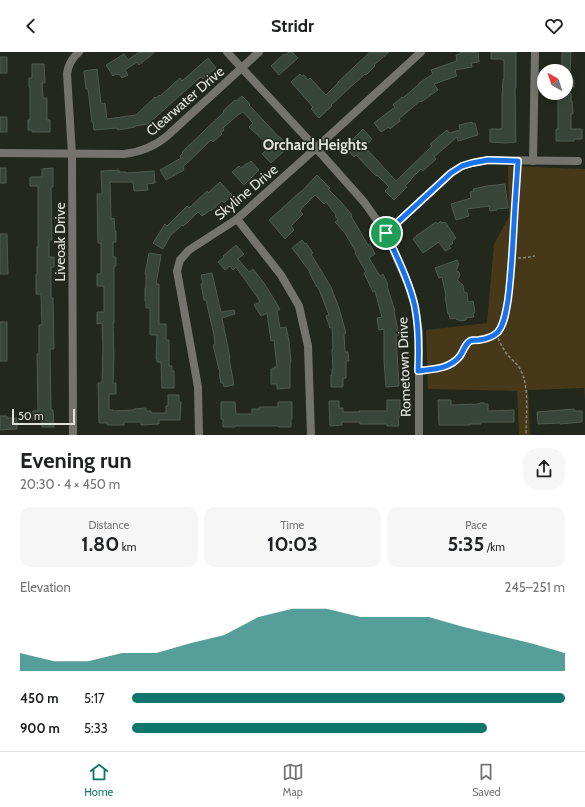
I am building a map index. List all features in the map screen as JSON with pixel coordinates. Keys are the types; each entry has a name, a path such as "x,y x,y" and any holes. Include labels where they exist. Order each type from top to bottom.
{"street":[{"name":"Liveoak Drive","path":"73,435 72,154 67,74 69,64 74,56 79,52"},
{"name":"Rometown Drive","path":"228,52 364,202 386,233 405,277 415,306 419,333 419,435"},
{"name":"Clearwater Drive","path":"0,153 124,154 152,147 167,136 259,52"},
{"name":"Skyline Drive","path":"199,435 198,387 177,271 180,260 189,250 237,219 421,52"},
{"path":"533,161 535,52"},
{"path":"386,233 451,173 462,166 488,160 578,161"},
{"path":"237,219 281,275 299,306 308,346 310,435"}],"path":[{"path":"418,371 444,367 451,364 457,359 470,341 489,338 496,334 499,330 506,313 512,274 518,161"},
{"path":"512,258 535,256"},
{"path":"496,334 502,346 518,367 525,382 526,435"}],"shaded area":[{"path":"508,166 585,169 585,401 584,388 528,390 530,435 519,435 517,391 428,389 426,330 487,323 494,244 509,217"}],"building":[{"path":"139,52 155,52 139,65 137,62 125,70 128,75 122,78 119,74 113,76 106,65 124,54 128,60"},
{"path":"292,52 298,58 279,75 271,66 284,54 285,55"},
{"path":"370,52 389,52 374,65 375,66 366,75 365,74 331,105 332,106 319,118 311,109 313,107 291,82 300,74 302,76 304,75 308,80 310,78 326,95"},
{"path":"460,52 478,52 479,62 471,63 472,67 455,70 457,76 434,84 438,90 421,102 420,101 390,129 389,127 381,132 374,123 395,107 393,105 402,97 403,98 419,83 433,74 431,70 457,61 456,55 460,54"},
{"path":"491,52 516,52 516,142 490,142 490,129 502,128 502,96 504,79 504,60 491,59"},
{"path":"562,52 571,52 570,64 562,64"},
{"path":"0,57 7,57 7,73 0,73"},
{"path":"208,58 216,68 203,79 201,77 148,124 118,130 117,128 94,130 84,71 97,69 101,104 105,103 107,119 136,115 155,97 160,96 180,78 182,81"},
{"path":"32,64 44,64 45,83 42,83 43,98 47,98 47,120 50,120 50,132 32,132 32,130 28,130 28,120 30,120 29,78 32,78"},
{"path":"242,96 288,146 282,151 283,152 271,163 262,154 270,147 249,127 253,123 243,112 223,128 224,130 221,133 222,134 213,142 211,140 183,167 184,170 166,180 160,170 181,158 180,156 183,153 182,152 224,112 223,111"},
{"path":"558,100 571,100 573,114 571,114 571,129 582,129 582,139 574,139 574,141 556,141 556,129 558,129"},
{"path":"0,117 7,117 7,132 0,132"},
{"path":"472,122 472,124 475,123 478,135 458,141 457,137 434,157 436,159 423,171 421,169 411,179 405,186 407,187 394,200 385,191 389,187 356,155 354,157 346,148 363,129 372,139 365,147 396,181 432,146 430,144 447,130 449,133 460,130 459,125"},
{"path":"251,161 259,170 244,185 232,172 239,166 241,168"},
{"path":"0,168 6,168 6,183 0,183"},
{"path":"53,168 53,187 51,187 52,240 49,240 49,257 54,257 54,267 51,267 51,298 53,298 54,349 50,349 51,410 53,410 54,427 42,427 41,420 33,421 33,411 38,411 37,354 39,354 39,325 42,325 41,294 36,294 38,186 30,186 30,177 42,177 42,169"},
{"path":"119,170 119,172 126,173 154,171 155,183 147,184 148,190 134,191 133,182 110,182 111,219 114,218 116,231 116,242 113,242 113,257 116,257 116,266 114,266 113,383 116,383 116,394 109,394 109,410 134,410 146,408 146,411 151,411 151,413 166,413 166,406 168,406 168,395 179,395 179,402 181,402 180,420 159,420 159,424 141,425 141,422 124,422 124,425 107,425 107,423 99,423 98,383 102,383 103,347 102,323 97,324 97,312 104,312 104,286 97,286 97,274 101,274 101,243 98,243 97,194 102,194 101,171"},
{"path":"317,175 330,188 328,189 352,215 351,216 368,245 370,244 375,254 369,258 380,276 383,274 388,285 387,286 395,311 399,335 396,336 399,386 386,387 384,329 379,330 377,318 382,317 375,291 373,292 364,273 366,272 345,233 335,222 338,220 335,216 336,215 326,202 324,204 315,195 300,211 303,214 291,226 294,230 285,239 269,220 301,192"},
{"path":"220,182 232,195 224,203 222,201 211,211 210,210 202,216 198,212 170,236 163,249 153,243 165,224 167,226 187,206 189,208 207,191 208,193"},
{"path":"505,184 508,208 490,211 489,206 467,209 469,216 456,220 451,204 471,198 470,192 474,191 473,189"},
{"path":"441,221 442,223 445,222 456,238 449,246 451,248 445,251 439,242 423,253 413,239 436,222 437,224"},
{"path":"0,234 7,234 8,274 0,274"},
{"path":"302,240 313,253 311,254 331,287 346,333 344,334 345,352 348,352 349,361 346,361 346,378 343,378 343,387 331,387 333,349 332,327 330,328 326,316 329,315 318,287 310,272 292,248"},
{"path":"236,245 244,254 238,259 249,272 253,269 264,283 280,309 277,311 280,328 286,327 289,341 291,362 290,388 277,389 277,384 271,384 271,369 277,367 274,340 271,341 267,313 261,316 254,305 260,302 258,298 236,267 233,270 230,266 225,270 218,262"},
{"path":"149,253 161,255 156,284 159,284 159,324 166,324 166,340 169,340 169,366 172,366 172,371 174,371 174,388 162,388 161,362 157,362 156,359 157,335 150,335 150,308 146,308 145,301 145,274"},
{"path":"457,260 459,264 456,271 459,272 460,276 457,280 463,285 464,292 467,293 468,302 473,301 475,312 473,313 474,317 466,318 466,320 460,321 456,318 450,319 442,277 439,278 435,268"},
{"path":"212,273 221,312 234,310 235,314 222,318 234,385 224,387 223,383 221,383 213,345 215,344 214,335 201,284 203,284 201,275"},
{"path":"0,322 7,322 7,361 0,361"},
{"path":"387,400 400,400 400,417 398,417 399,426 387,426 387,424 360,424 360,422 342,422 342,425 330,426 329,401 339,401 339,408 343,408 343,412 360,412 359,411 387,411"},
{"path":"438,400 451,400 451,405 484,403 488,404 488,411 514,410 514,422 481,422 481,424 470,425 439,425"},
{"path":"221,402 235,402 236,414 252,414 252,409 259,409 259,407 278,407 278,402 292,402 291,427 223,427 223,419 221,419"},
{"path":"574,409 574,411 582,411 582,422 538,424 537,412"},
{"path":"0,416 17,418 17,429 0,430"}],"district":[{"name":"Orchard Heights","path":"315,145"}],"route":[{"path":"488,160 518,161 512,274 506,313 496,334 489,338 471,340 454,362 444,367 418,371 419,333 415,306 408,284 386,233 451,173 462,166 488,160"}]}
